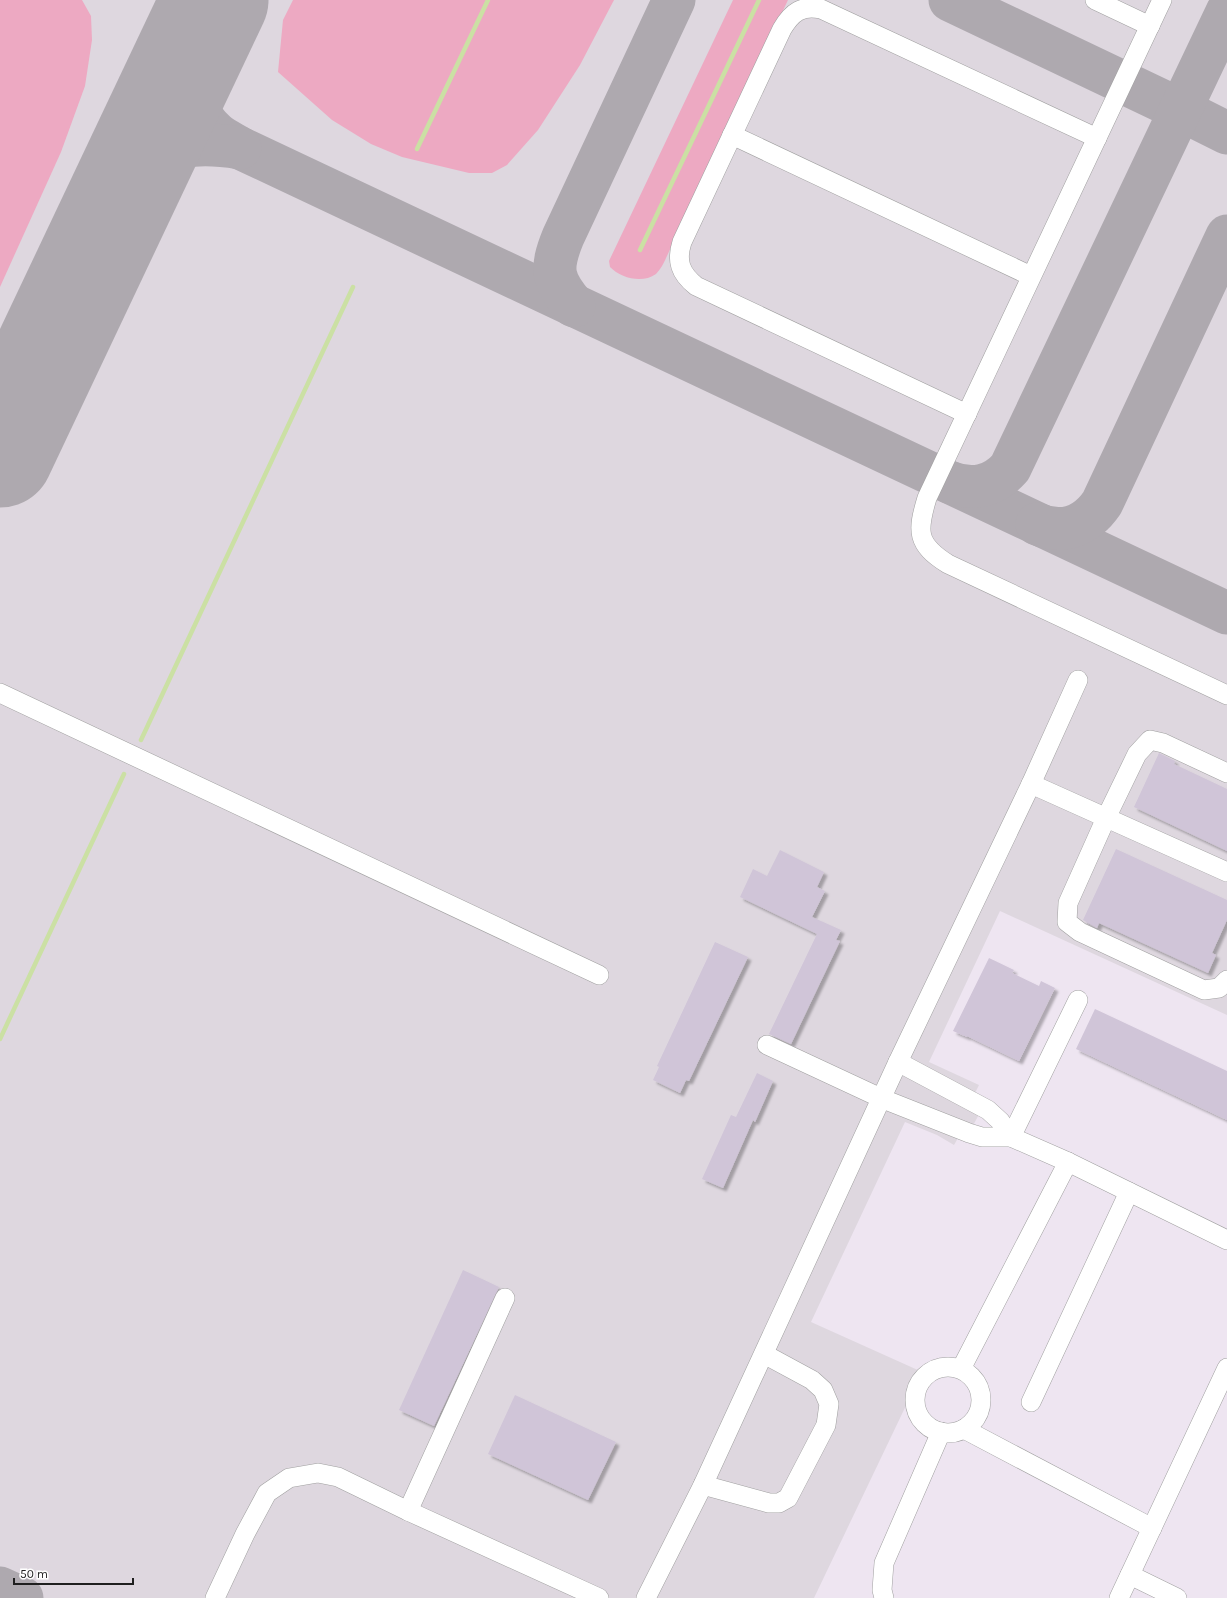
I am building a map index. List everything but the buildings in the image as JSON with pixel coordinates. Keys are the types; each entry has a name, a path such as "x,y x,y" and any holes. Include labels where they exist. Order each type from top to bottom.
{"lane":[{"path":"1095,0 1150,26"},
{"path":"1162,0 927,498 921,518 921,534 926,546 935,556 948,564 1227,695"},
{"path":"967,414 696,286 688,280 680,265 679,251 732,135 787,20 798,11 813,8 829,12 1097,138"},
{"path":"732,135 1031,276"},
{"path":"646,1598 703,1485 883,1099 898,1062 1031,784 1078,680"},
{"path":"0,693 599,975"},
{"path":"1227,773 1163,743 1150,740 1137,754 1106,818 1068,902 1067,922 1080,932 1204,990 1219,988 1227,980"},
{"path":"1031,784 1227,872"},
{"path":"1011,1137 1078,1000"},
{"path":"767,1045 883,1099 975,1135 1011,1137 1068,1162 1227,1240"},
{"path":"898,1062 988,1110 1000,1121 1011,1137"},
{"path":"961,1369 1068,1162"},
{"path":"1031,1402 1129,1192"},
{"path":"408,1511 506,1298"},
{"path":"703,1485 769,1503 779,1503 788,1498 826,1425 829,1404 823,1390 812,1380 764,1354"},
{"path":"949,1366 961,1369 971,1376 978,1386 981,1398 979,1411 973,1421 964,1429 951,1433 941,1432 930,1427 921,1419 916,1408 916,1396 919,1384 926,1375 937,1368 949,1366"},
{"path":"1119,1598 1227,1368"},
{"path":"964,1429 1152,1528"},
{"path":"884,1598 882,1590 884,1562 941,1432"},
{"path":"215,1598 245,1534 267,1493 290,1478 318,1473 338,1477 408,1511 599,1598"},
{"path":"1130,1575 1177,1598"}],"shaded area":[{"path":"0,0 1227,0 1227,1015 1000,911 929,1062 979,1085 972,1099 984,1105 969,1133 958,1138 954,1145 937,1135 905,1122 811,1322 920,1371 912,1393 814,1598 0,1598"},
{"path":"0,0 82,0 91,16 92,40 85,86 61,152 0,287"},
{"path":"293,0 614,0 580,65 538,130 507,165 492,173 469,173 402,157 371,144 332,120 278,72 283,20"},
{"path":"733,0 788,0 662,266 656,274 644,279 626,277 610,267 609,261"}],"waterway":[{"path":"417,149 488,0"},
{"path":"640,250 759,0"},
{"path":"141,740 353,287"},
{"path":"0,1039 124,774"}],"taxiway":[{"path":"183,0 186,16 183,65 185,83 193,102 204,120 216,133 228,141 240,148 1227,613"},
{"path":"574,306 561,289 555,274 556,258 559,248 674,0"},
{"path":"950,0 1227,133"},
{"path":"949,482 974,487 982,486 997,479 1010,468 1227,12"},
{"path":"130,179 156,159 168,152 180,148 193,145 240,148"},
{"path":"1037,524 1056,528 1074,526 1089,517 1102,503 1227,236"},
{"path":"0,1588 22,1598"}],"runway":[{"path":"0,454 215,0"}]}
